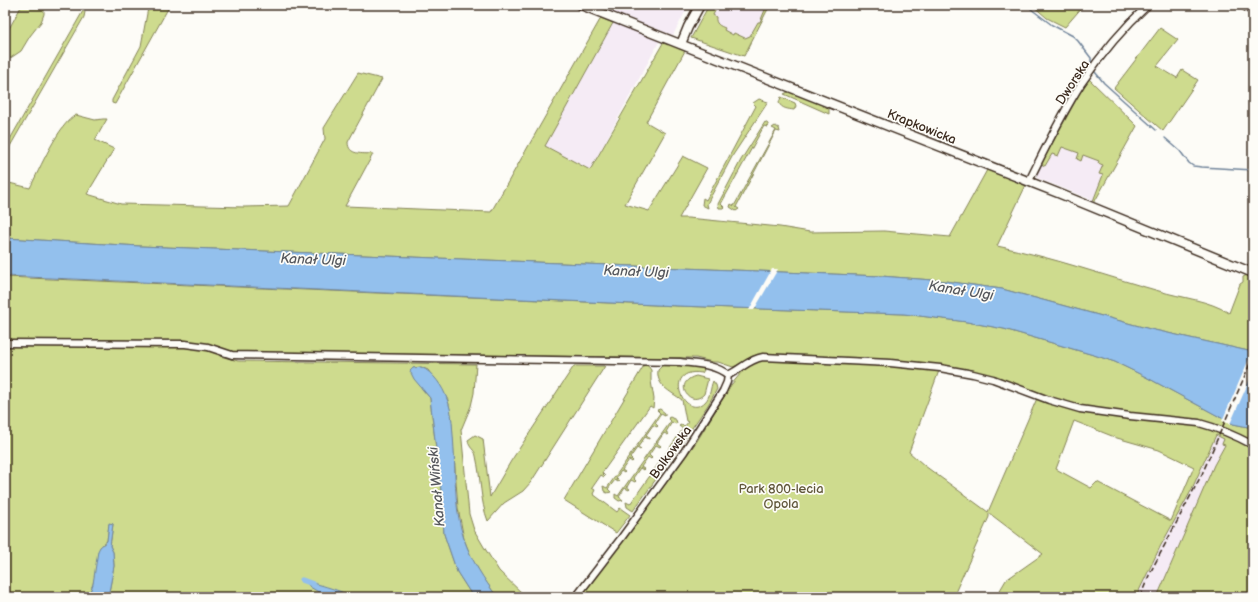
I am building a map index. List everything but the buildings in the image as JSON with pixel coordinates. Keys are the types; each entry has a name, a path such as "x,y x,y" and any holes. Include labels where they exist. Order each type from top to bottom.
{"main road":[{"path":"1245,5 1253,10"}],"street":[{"name":"Krapkowicka","path":"582,5 1028,181 1253,273"},
{"path":"681,44 700,5"},
{"name":"Dworska","path":"1028,181 1085,79 1122,33 1148,5"},
{"path":"5,343 185,344 208,347 232,355 655,362 697,364 723,371 728,376 753,360 763,357 927,366 994,379 1049,400 1080,409 1199,423 1240,438 1253,445"},
{"name":"Bolkowska","path":"576,597 684,452 723,391 728,376"}],"shaded area":[{"path":"593,5 689,5 673,35"},
{"path":"709,5 770,5 744,56 691,38"},
{"path":"613,23 660,40 590,170 545,146"},
{"path":"1088,78 1137,126 1095,201 1037,178 1037,173 1048,151"},
{"path":"1216,435 1224,439 1225,445 1214,465 1157,597 1136,597 1160,547 1191,491"}],"green space":[{"path":"22,5 44,5 44,14 41,22 21,51 5,63 5,36"},
{"path":"151,5 170,5 115,104 112,103 112,100 141,46 148,8"},
{"path":"709,5 718,5 713,15 716,17 718,24 725,28 724,30 733,35 734,33 745,38 750,36 758,22 760,22 767,5 770,5 744,56 691,38"},
{"path":"1032,5 1084,5 1065,27 1047,18"},
{"path":"83,11 85,12 84,17 5,155 5,148"},
{"path":"601,18 613,23 545,146 590,170 663,43 668,45 669,42 686,49 646,122 665,133 625,204 649,211 683,156 707,168 679,218 780,227 810,232 884,231 950,237 987,170 1026,185 997,246 1018,250 1159,291 1204,302 1229,313 1240,284 1243,282 1243,277 1250,275 1249,276 1253,278 1253,352 1150,329 1002,289 945,281 881,276 140,246 5,238 5,182 30,188 56,137 63,127 76,115 95,120 107,119 95,140 114,149 87,194 121,204 244,207 289,206 325,139 324,128 358,73 382,79 348,142 350,150 353,152 373,154 345,206 491,212"},
{"path":"1160,28 1178,40 1157,66 1177,78 1182,70 1198,80 1163,131 1114,88"},
{"path":"1088,78 1137,126 1095,201 1093,201 1103,175 1099,174 1103,165 1098,163 1099,161 1083,155 1081,161 1077,159 1079,153 1062,147 1058,156 1052,154 1045,166 1041,164"},
{"path":"790,91 829,108 829,114 784,94"},
{"path":"781,97 795,103 796,106 794,110 780,105 779,103"},
{"path":"759,99 768,102 733,155 707,204 708,208 702,205 703,198 706,200 756,106 753,103"},
{"path":"765,122 768,124 768,127 764,126 721,204 724,207 719,208 718,204 741,160"},
{"path":"775,126 779,128 780,132 776,131 736,207 739,209 736,211 730,207 731,204 734,206 776,130 772,128"},
{"name":"Park 800-lecia Opola","path":"5,277 678,306 904,314 967,322 1004,329 1097,356 1115,362 1146,377 1233,424 1253,428 1253,597 1157,597 1214,465 1225,445 1222,444 1224,439 1216,435 1191,491 1160,547 1136,597 996,597 1006,580 1043,554 989,513 989,517 953,597 578,597 638,521 697,441 731,385 741,373 754,362 757,357 753,356 733,367 718,362 696,358 214,351 220,356 238,361 476,364 474,393 471,406 461,430 469,514 474,530 499,571 526,597 497,597 471,557 464,539 458,508 451,415 448,400 428,370 421,367 413,368 422,389 430,398 442,499 444,534 457,572 473,597 108,597 114,566 113,552 110,546 113,524 109,524 107,541 103,544 93,584 88,597 5,597","holes":["940,368 1013,386 1038,396 988,512 925,466 909,452","1074,421 1117,438 1159,450 1194,467 1171,521 1097,482 1091,488 1056,469"]},
{"path":"643,364 648,366 651,370 654,399 653,408 650,406 602,473 605,476 604,477 601,475 592,488 595,490 593,494 617,512 620,508 630,515 616,533 564,500 643,367"},
{"path":"669,364 701,367 704,370 702,373 689,373 682,377 679,384 680,392 684,400 690,405 697,406 707,400 713,381 717,389 708,405 633,511 627,507 626,502 630,504 683,429 679,426 685,426 688,422 686,421 682,400 665,388 659,380 658,370 663,365"},
{"path":"574,366 605,366 531,482 523,491 504,503 488,521 483,506 478,464 476,456 468,440 475,435 483,439 490,497 511,461"},
{"path":"696,376 708,379 704,394 699,398 693,398 686,393 684,388 685,383 689,379"},
{"path":"660,409 665,413 665,416 661,414 655,423 658,426 653,425 646,435 649,439 645,437 638,447 641,449 640,450 637,448 630,458 633,461 632,462 629,460 622,470 625,472 624,473 621,471 616,478 619,481 618,482 615,480 608,489 611,492 607,493 604,491 603,486 607,488 660,413 657,410"},
{"path":"670,417 676,420 677,423 672,422 666,432 669,434 664,433 657,443 661,446 656,445 649,455 652,458 651,459 648,457 641,467 644,469 643,470 640,468 633,478 636,481 631,480 627,487 630,489 625,488 619,497 623,500 619,501 615,498 615,494 618,496 671,421 668,418"}],"water":[{"name":"Kanał Ulgi","path":"5,238 140,246 881,276 945,281 1002,289 1150,329 1253,352 1253,428 1233,424 1115,362 1004,329 967,322 904,314 678,306 5,276"},
{"path":"421,367 430,372 437,380 449,404 454,448 456,501 460,527 474,562 497,597 473,597 457,572 444,534 442,499 430,398 414,379 410,371 413,368"},
{"path":"109,523 113,524 110,546 113,552 114,566 108,597 88,597 93,584 98,551 107,541"},
{"path":"307,581 337,590 350,597 327,597 310,587 306,582"}],"pier":[{"path":"772,269 778,269 754,310 749,310"},
{"path":"1253,350 1253,372 1230,424 1222,421"}],"waterway":[{"path":"1031,9 1052,25 1073,36 1091,58 1091,62"},
{"path":"1095,72 1104,83 1156,130"},
{"path":"1165,138 1180,151 1193,166 1253,170"},
{"path":"302,580 313,584"}],"railway":[{"path":"1140,597 1150,573 1202,474 1253,357"}],"water label":[{"name":"Kanał Wiński","path":"436,487"}]}
